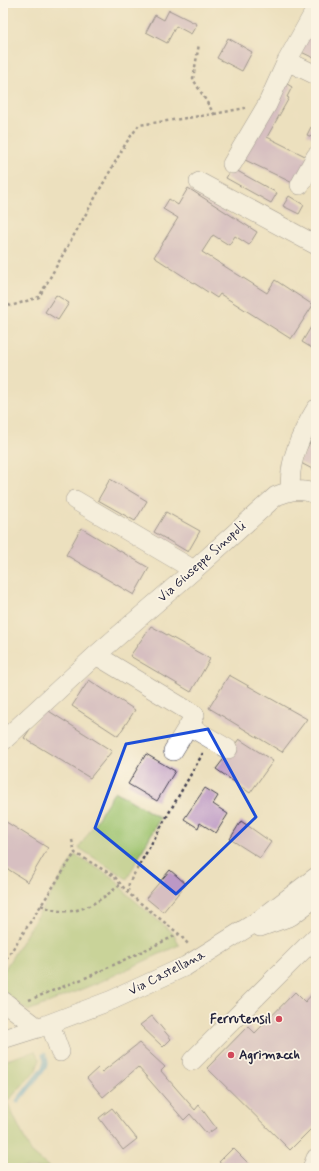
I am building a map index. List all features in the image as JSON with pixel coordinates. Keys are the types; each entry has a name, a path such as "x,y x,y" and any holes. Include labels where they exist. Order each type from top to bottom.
{"street":[{"path":"232,164 267,104 287,61 316,9"},
{"path":"287,61 316,75"},
{"path":"300,185 316,156"},
{"path":"199,182 316,245"},
{"path":"316,409 304,429 294,457 290,481 291,490 307,490 316,494"},
{"name":"Via Giuseppe Sinopoli","path":"3,741 96,655 276,496 291,490"},
{"path":"75,500 194,570"},
{"path":"96,655 195,715 173,751"},
{"path":"189,726 228,749"},
{"name":"Via Castellana","path":"3,1039 44,1026 112,1000 186,966 261,919 316,877"},
{"path":"229,939 291,916 316,897"},
{"path":"192,1061 316,937"},
{"path":"9,1006 44,1026 60,1052"},
{"path":"312,1168 316,1158"}],"path":[{"path":"199,44 193,79 214,114"},
{"path":"3,302 11,306 39,297 126,143 139,125 214,114 267,104"},
{"path":"128,893 129,883 211,739"},
{"path":"72,840 75,852 114,876 128,893 179,934 200,957"},
{"path":"3,964 75,852"},
{"path":"41,905 63,912 75,911 98,902 121,884"},
{"path":"9,1006 25,1002 90,976 179,934"}],"highlighted area":[{"path":"208,729 256,817 176,894 95,828 126,744"}],"green space":[{"path":"115,791 160,818 127,879 79,848"},
{"path":"75,855 114,878 126,893 174,934 179,945 102,981 28,1011 3,991 3,972"},
{"path":"35,1051 40,1059 36,1070 7,1102 31,1152 50,1168 3,1168 3,1061"}],"building":[{"path":"169,10 197,24 191,34 176,26 167,43 146,32 155,15 164,20"},
{"path":"306,33 316,39 316,59 297,50"},
{"path":"228,38 252,52 242,71 217,58"},
{"path":"284,82 292,87 287,97 289,98 267,137 309,158 301,187 241,158"},
{"path":"311,127 316,129 316,135 314,138 307,135"},
{"path":"232,168 277,193 271,203 226,178"},
{"path":"188,188 257,232 249,245 235,236 229,245 213,235 202,252 267,293 275,280 313,305 291,339 220,294 217,298 154,257 178,218 163,209 169,199 178,205"},
{"path":"289,196 304,205 299,214 283,206"},
{"path":"56,295 69,303 58,320 45,312"},
{"path":"311,327 316,330 316,341 312,348 302,342"},
{"path":"316,432 316,471 299,462"},
{"path":"110,479 147,501 135,521 98,500"},
{"path":"166,512 200,531 188,552 154,532"},
{"path":"81,528 149,568 134,595 66,555"},
{"path":"151,626 210,659 191,692 130,656"},
{"path":"229,675 307,719 282,752 209,708"},
{"path":"89,680 135,710 118,736 72,706"},
{"path":"44,708 112,751 90,778 24,738"},
{"path":"239,739 273,761 250,793 216,769"},
{"path":"146,754 175,771 157,801 128,784"},
{"path":"205,788 218,796 213,804 228,814 216,833 200,823 198,828 184,819"},
{"path":"3,820 48,848 28,882 3,866"},
{"path":"241,821 271,842 260,858 230,839"},
{"path":"170,870 186,884 163,912 146,898"},
{"path":"316,990 316,1124 290,1150 207,1068 248,1026 255,1033 295,992 305,1002"},
{"path":"152,1016 171,1039 163,1047 140,1025"},
{"path":"139,1043 165,1067 161,1071 195,1110 199,1105 216,1128 207,1134 190,1114 184,1120 138,1067 103,1097 87,1078 98,1068 102,1072"},
{"path":"112,1108 137,1139 123,1150 99,1118"},
{"path":"233,1148 253,1168 226,1168 219,1162"}],"waterway":[{"path":"18,1101 44,1068 46,1061 44,1055"}],"place":[{"name":"Ferrutensil","path":"279,1019"},
{"name":"Agrimacch","path":"231,1055"}]}
